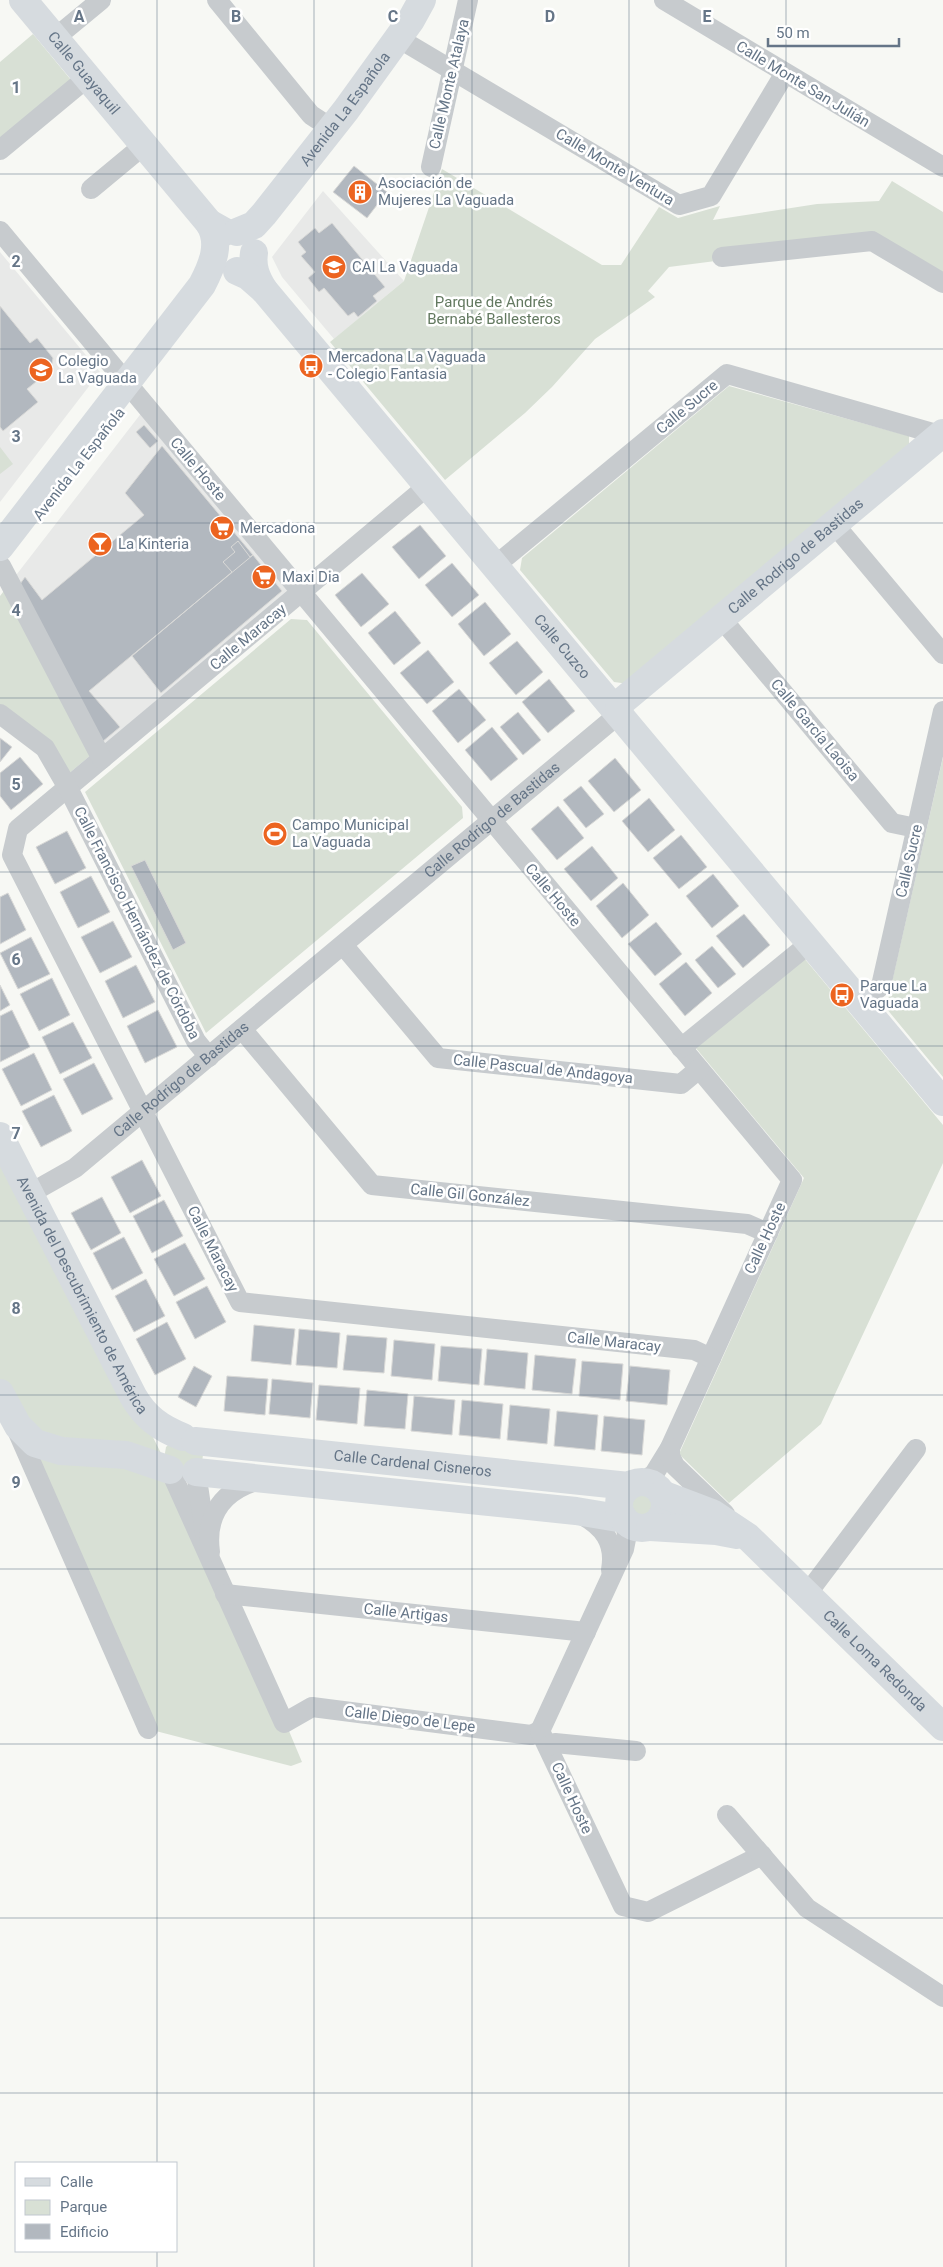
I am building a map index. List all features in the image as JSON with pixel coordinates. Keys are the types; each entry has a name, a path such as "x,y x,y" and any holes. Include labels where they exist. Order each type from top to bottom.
{"street":[{"name":"Calle Guayaquil","path":"23,0 144,145 234,244"},
{"path":"55,38 101,0"},
{"name":"Avenida La Española","path":"0,560 130,388 211,293 234,244 264,214 331,128 398,38 422,0"},
{"name":"Calle Monte Atalaya","path":"431,167 468,0"},
{"name":"Calle Monte San Julián","path":"664,0 943,167"},
{"path":"218,1 311,115 331,128"},
{"name":"Calle Monte Ventura","path":"398,38 679,205 711,196 785,73"},
{"path":"0,150 88,77"},
{"path":"91,189 144,145"},
{"name":"Calle Hoste","path":"0,231 792,1180 670,1448 644,1488"},
{"path":"722,257 872,240 943,283"},
{"name":"Calle Cuzco","path":"234,244 248,276 264,290 429,485 943,1102"},
{"name":"Calle Sucre","path":"496,565 726,374 942,435"},
{"name":"Calle Rodrigo de Bastidas","path":"29,1194 69,1173 143,1112 619,714 620,703 942,435"},
{"name":"Calle Maracay","path":"429,485 18,829 12,855 240,1302 694,1350 711,1358"},
{"path":"834,524 943,654"},
{"path":"0,560 102,759"},
{"name":"Calle García Laoisa","path":"721,618 892,823 916,828"},
{"name":"Calle Sucre","path":"860,1003 881,986 943,711"},
{"path":"0,714 45,748 68,788"},
{"name":"Calle Francisco Hernández de Córdoba","path":"68,788 196,1041 209,1057"},
{"path":"681,1048 810,943"},
{"name":"Calle Pascual de Andagoya","path":"343,944 438,1058 681,1084 699,1069"},
{"name":"Calle Gil González","path":"242,1029 372,1185 747,1224 768,1233"},
{"name":"Avenida del Descubrimiento de América","path":"0,1136 132,1396 141,1410 155,1424 189,1439"},
{"path":"5,1402 24,1434 42,1446 61,1451 126,1455 170,1470 182,1476 188,1476 196,1472 202,1462 201,1449 189,1439 177,1438 166,1447 164,1460 170,1470 225,1594"},
{"path":"5,1402 148,1729"},
{"name":"Calle Cardenal Cisneros","path":"189,1439 644,1488 712,1513 722,1522"},
{"path":"670,1448 675,1466 722,1522"},
{"path":"807,1594 916,1449"},
{"path":"196,1472 211,1564"},
{"name":"Calle Cardenal Cisneros","path":"196,1472 576,1511 624,1520"},
{"path":"211,1564 208,1533 219,1504 238,1488 263,1478"},
{"path":"544,1739 586,1632 624,1549 627,1534 619,1504 622,1494 644,1488 665,1510 660,1520 638,1533 624,1549"},
{"path":"576,1511 599,1525 610,1543 613,1562 608,1585"},
{"path":"624,1520 628,1524 639,1528 722,1522"},
{"name":"Calle Loma Redonda","path":"722,1522 735,1534 754,1543 943,1727"},
{"name":"Calle Artigas","path":"225,1594 586,1632"},
{"name":"Calle Diego de Lepe","path":"225,1594 284,1723 312,1707 531,1735 555,1743 636,1751"},
{"name":"Calle Hoste","path":"544,1739 622,1906 648,1912 762,1855"},
{"path":"727,1814 807,1908 943,1997"}],"shaded area":[{"name":"CAI La Vaguada","path":"323,191 404,281 334,339 282,277 272,257"},
{"path":"0,252 100,372 0,502"},
{"path":"146,407 295,585 97,750 10,583"}],"green space":[{"path":"33,34 76,86 0,150 0,62"},
{"name":"Parque de Andrés Bernabé Ballesteros","path":"442,169 602,265 621,265 659,207 678,218 720,206 713,220 817,204 879,201 892,181 943,212 943,283 872,241 669,267 648,291 655,297 595,339 552,387 525,413 445,480 330,342 404,281"},
{"path":"729,386 909,436 909,450 629,684 614,682 520,570 522,558"},
{"path":"0,447 13,464 0,474"},
{"path":"10,583 97,750 61,780 0,714 0,596"},
{"name":"Campo Municipal La Vaguada","path":"291,619 307,620 462,807 463,818 206,1033 85,792"},
{"path":"943,757 943,1077 886,1008"},
{"path":"799,952 943,1125 943,1163 821,1424 729,1503 679,1454 804,1178 690,1041"},
{"path":"0,1136 164,1459 166,1447 171,1442 203,1455 202,1462 182,1476 302,1762 291,1766 148,1729 0,1393"},
{"path":"648,1483 665,1505 663,1516 639,1528 633,1526 619,1505 622,1494"}],"building":[{"name":"Asociación de Mujeres La Vaguada","path":"354,166 387,192 367,218 333,192"},
{"path":"332,223 385,287 373,296 377,301 358,317 354,312 348,316 324,288 319,292 308,278 315,272 301,256 306,252 298,242 315,228 319,233"},
{"path":"0,306 30,343 37,338 53,358 51,370 27,389 38,402 3,431 0,427"},
{"path":"144,425 158,441 150,448 136,432"},
{"path":"162,446 253,555 89,691 120,727 102,742 20,584 25,577 42,600 144,515 125,493"},
{"path":"420,525 446,556 419,579 392,547"},
{"path":"238,541 250,557 253,555 282,591 161,693 132,656 232,572 223,562 235,552 231,547"},
{"path":"452,563 479,595 452,617 425,585"},
{"path":"362,573 389,604 361,627 335,595"},
{"path":"485,602 511,634 484,656 458,624"},
{"path":"395,611 421,643 394,665 368,633"},
{"path":"517,641 543,672 516,695 489,663"},
{"path":"428,650 454,682 427,704 400,673"},
{"path":"549,679 575,711 548,733 522,702"},
{"path":"459,689 486,720 458,743 432,711"},
{"path":"518,712 541,740 523,755 500,727"},
{"path":"492,727 518,759 491,781 465,750"},
{"path":"0,738 12,747 0,762"},
{"path":"20,757 43,784 11,810 0,796 0,773"},
{"path":"615,758 641,790 614,812 588,781"},
{"path":"581,786 604,814 586,828 563,800"},
{"path":"649,798 675,830 648,852 622,821"},
{"path":"558,806 584,838 557,860 531,829"},
{"path":"67,831 86,868 55,884 36,847"},
{"path":"681,835 707,867 679,889 653,858"},
{"path":"592,846 618,878 591,901 564,869"},
{"path":"145,860 186,943 173,950 131,866"},
{"path":"713,874 739,906 712,928 686,896"},
{"path":"91,876 110,912 78,928 60,892"},
{"path":"623,883 649,915 622,938 596,906"},
{"path":"8,893 26,930 0,944 0,897"},
{"path":"744,914 770,945 743,968 716,936"},
{"path":"113,921 132,957 100,973 81,937"},
{"path":"656,922 682,954 655,976 628,944"},
{"path":"31,937 50,974 18,989 0,953"},
{"path":"712,946 736,974 718,988 695,960"},
{"path":"686,962 712,993 685,1016 659,984"},
{"path":"136,965 155,1002 123,1018 105,981"},
{"path":"52,978 70,1015 39,1031 20,994"},
{"path":"0,985 10,1005 0,1011"},
{"path":"12,1010 30,1047 0,1062 0,1016"},
{"path":"158,1010 177,1047 145,1063 127,1026"},
{"path":"73,1022 92,1058 60,1074 42,1037"},
{"path":"34,1053 52,1090 21,1106 2,1069"},
{"path":"94,1063 113,1099 82,1115 63,1079"},
{"path":"54,1095 72,1131 41,1147 22,1111"},
{"path":"142,1160 161,1196 130,1213 111,1177"},
{"path":"102,1197 121,1233 91,1250 71,1213"},
{"path":"164,1200 183,1236 152,1253 133,1216"},
{"path":"124,1237 143,1273 112,1290 93,1253"},
{"path":"185,1243 205,1279 174,1296 154,1259"},
{"path":"146,1279 165,1316 134,1332 115,1296"},
{"path":"207,1286 226,1322 195,1339 176,1302"},
{"path":"167,1322 186,1359 155,1375 136,1339"},
{"path":"254,1325 295,1329 291,1365 251,1361"},
{"path":"299,1329 340,1333 337,1368 296,1365"},
{"path":"347,1335 387,1338 384,1373 343,1370"},
{"path":"394,1340 435,1344 432,1380 391,1376"},
{"path":"441,1346 482,1349 479,1385 438,1381"},
{"path":"487,1349 528,1353 525,1389 484,1385"},
{"path":"535,1355 576,1359 572,1394 532,1390"},
{"path":"582,1361 623,1364 620,1400 579,1396"},
{"path":"194,1366 212,1376 196,1407 178,1397"},
{"path":"630,1366 670,1370 667,1405 626,1401"},
{"path":"227,1376 268,1379 265,1415 224,1411"},
{"path":"272,1379 313,1383 310,1418 269,1414"},
{"path":"319,1385 360,1388 357,1424 316,1420"},
{"path":"367,1390 408,1394 405,1429 364,1426"},
{"path":"414,1396 455,1400 452,1435 411,1431"},
{"path":"462,1400 503,1404 500,1439 459,1435"},
{"path":"510,1405 550,1409 547,1444 507,1440"},
{"path":"557,1411 598,1415 595,1450 554,1446"},
{"path":"604,1416 645,1420 642,1455 601,1451"}],"place":[{"name":"Asociación de Mujeres La Vaguada","path":"360,192"},
{"name":"CAI La Vaguada","path":"334,267"},
{"name":"Mercadona La Vaguada - Colegio Fantasia","path":"311,366"},
{"name":"Colegio La Vaguada","path":"41,370"},
{"name":"Mercadona","path":"222,528"},
{"name":"La Kinteria","path":"100,544"},
{"name":"Maxi Dia","path":"264,577"},
{"name":"Campo Municipal La Vaguada","path":"275,834"},
{"name":"Parque La Vaguada","path":"842,995"}]}
